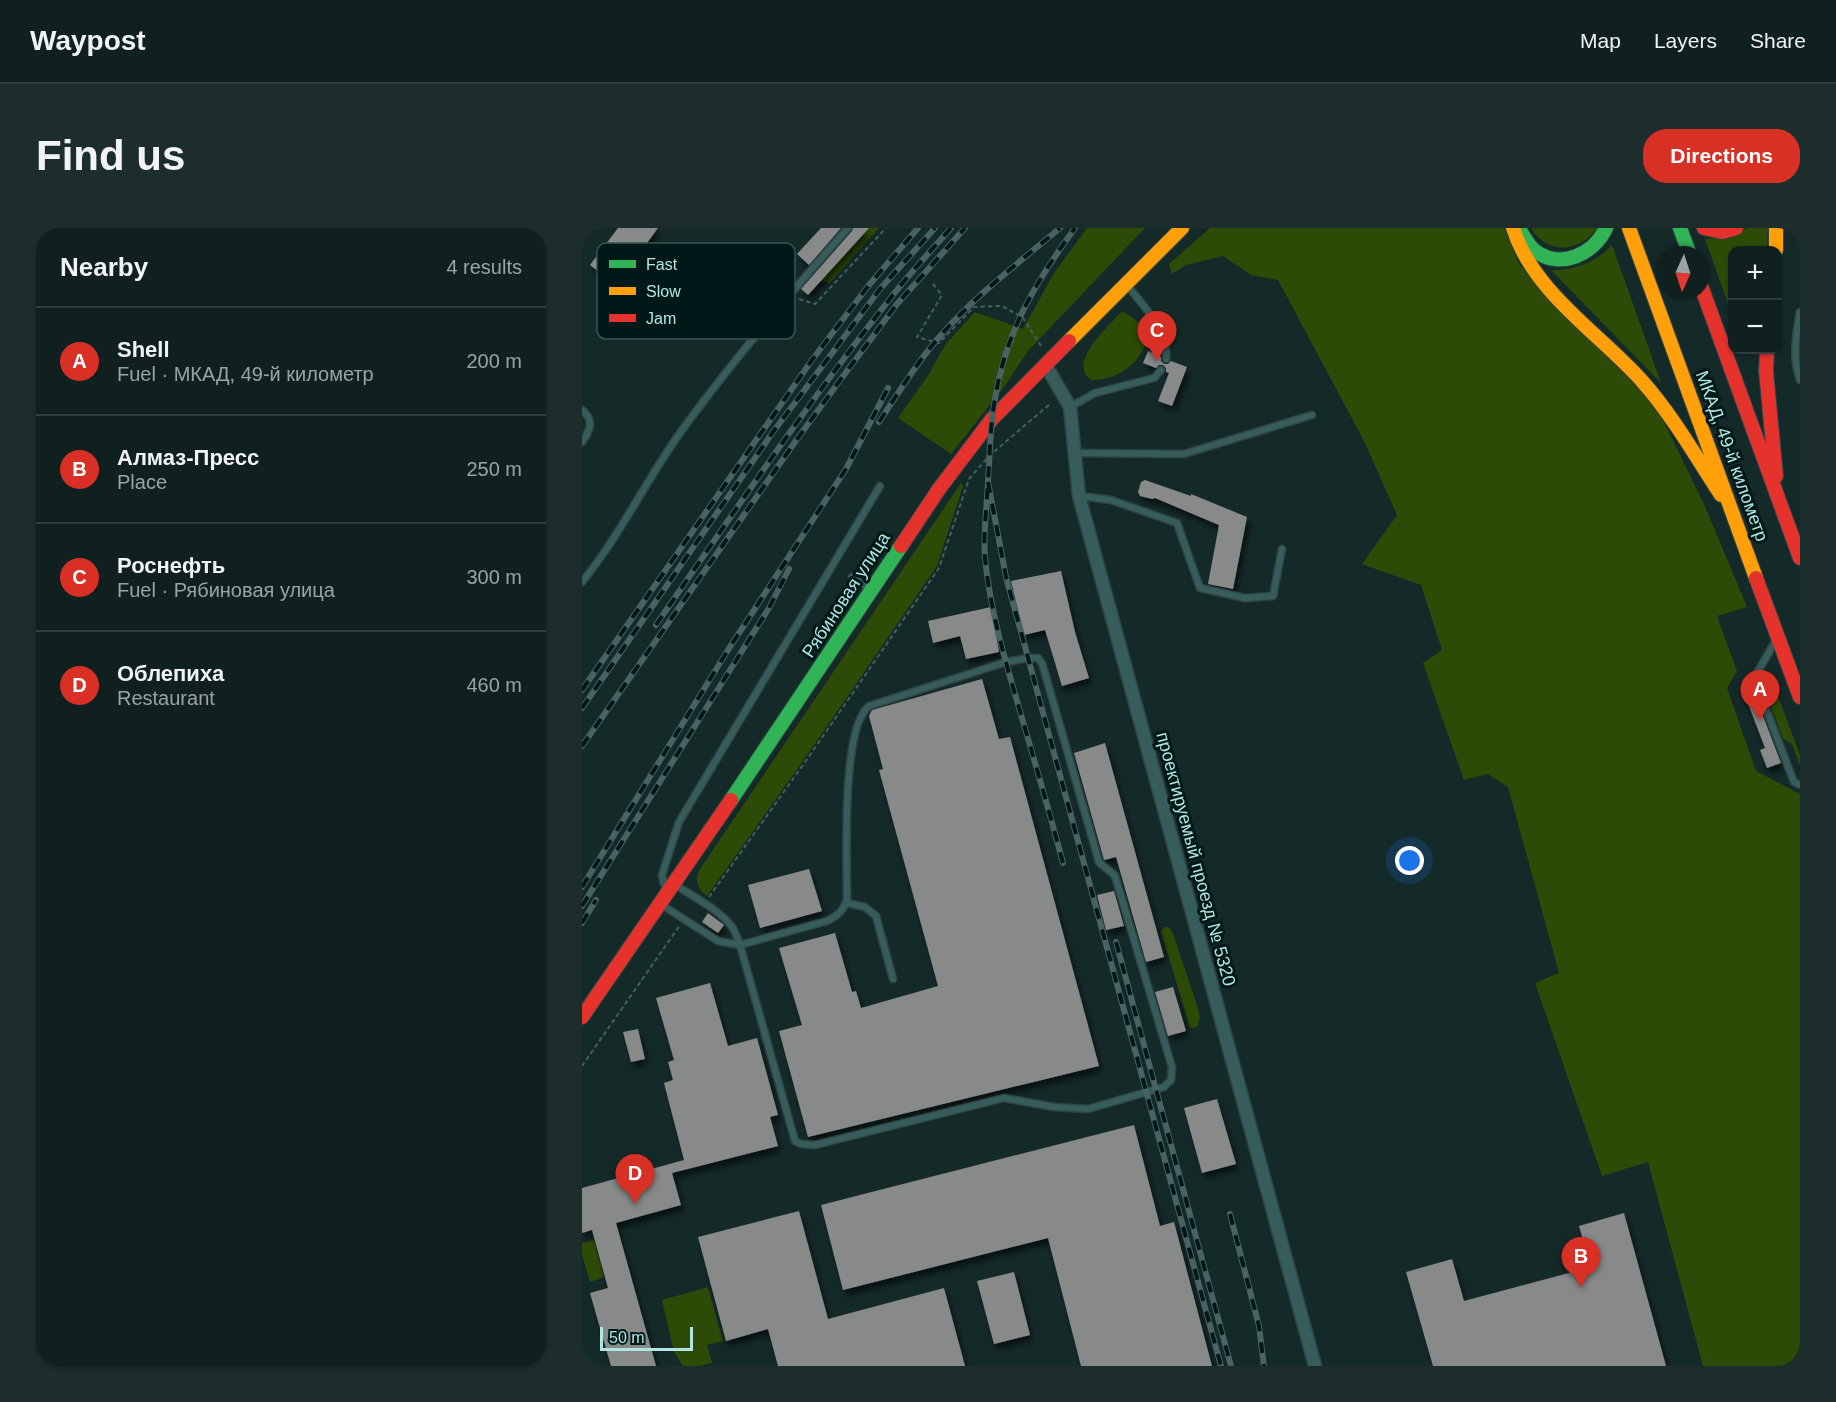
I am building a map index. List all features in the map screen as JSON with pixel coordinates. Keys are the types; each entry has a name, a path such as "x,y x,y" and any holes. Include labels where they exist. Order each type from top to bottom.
{"main road":[{"name":"Рябиновая улица","path":"582,1017 773,740 939,489 992,419 1182,228"},
{"path":"1513,228 1518,244 1534,271 1657,399 1731,508"},
{"path":"1518,228 1535,251 1551,258 1562,259 1579,256 1591,250 1606,228"},
{"name":"МКАД, 49-й километр","path":"1629,228 1800,697"},
{"path":"1680,228 1686,246"},
{"path":"1704,228 1722,232 1736,228"},
{"path":"1776,228 1776,246"},
{"name":"МКАД, 49-й километр","path":"1706,300 1800,558"},
{"path":"1767,354 1766,371 1777,495"}],"street":[{"name":"проектируемый проезд № 5320","path":"1045,364 1070,407 1079,496 1315,1366"}],"lane":[{"path":"795,288 848,228"},
{"path":"1126,283 1161,332 1166,346 1166,359"},
{"path":"1800,313 1794,354 1800,380"},
{"path":"582,582 602,557 684,428 753,339"},
{"path":"1070,407 1095,393 1154,378 1161,370"},
{"path":"582,410 586,413 590,423 588,434 582,442"},
{"path":"1076,453 1184,454 1312,415"},
{"path":"661,904 723,943 740,945 827,921 841,913 847,903 848,785 852,753 864,710 869,706 1006,662 1038,658 1042,663 1099,862 1105,868 1110,869 1115,876 1172,1067 1171,1080 1164,1087 1088,1109 1054,1107 1004,1098 815,1145 801,1144 795,1141 740,945 736,933 728,922 701,901 663,884 662,875 679,822 880,486"},
{"path":"1079,496 1111,500 1177,523 1200,588 1245,598 1273,596 1282,549"},
{"path":"852,577 871,590"},
{"path":"1778,636 1754,678 1794,782 1800,785"},
{"path":"847,903 865,907 876,916 893,979"}],"path":[{"path":"795,298 815,304 886,228"},
{"path":"933,284 942,295 917,338 939,343 974,307 1002,306 1023,318 1041,345 1045,364"},
{"path":"701,901 709,897 939,568 969,479 989,456 1050,404"},
{"path":"582,1066 684,919"}],"green space":[{"path":"869,228 879,228 830,283 821,281"},
{"path":"1087,228 1145,228 1028,351 1004,387 951,454 898,418 929,374 945,345 975,312 1023,329 1054,273"},
{"path":"1210,228 1504,228 1518,262 1541,292 1632,380 1662,418 1704,504 1747,607 1717,616 1737,671 1727,688 1756,771 1800,794 1800,1366 1703,1366 1648,1162 1602,1176 1535,983 1559,973 1508,787 1488,774 1464,780 1423,663 1442,650 1421,585 1362,564 1397,515 1364,441 1278,280 1251,275 1223,256 1186,265 1172,274 1169,264"},
{"path":"1531,228 1597,228 1582,242 1564,248 1546,243"},
{"path":"1747,228 1768,228 1767,246 1728,246 1728,304 1710,253 1710,246 1707,246 1705,239 1732,236"},
{"path":"1612,245 1661,383 1551,270 1567,269 1592,261"},
{"path":"1122,311 1144,329 1146,338 1143,349 1127,369 1113,376 1091,380 1085,373 1085,357 1096,340"},
{"path":"961,483 963,486 937,566 707,896 698,886 698,872"},
{"path":"1772,680 1800,755 1800,766 1792,744 1783,739 1765,690"},
{"path":"1164,927 1172,931 1198,1008 1200,1018 1197,1027 1190,1028 1161,931"},
{"path":"594,1240 604,1277 590,1282 582,1255 582,1243"},
{"path":"708,1287 723,1341 707,1345 712,1363 683,1366 674,1352 662,1300"}],"building":[{"path":"618,228 658,228 647,243 607,243"},
{"path":"821,228 841,228 809,265 797,254"},
{"path":"853,228 869,228 808,295 801,289"},
{"path":"597,256 597,270 590,265"},
{"path":"1148,351 1161,357 1164,364 1171,361 1187,367 1172,406 1158,401 1169,373 1163,365 1156,368 1143,363"},
{"path":"1145,480 1191,496 1191,494 1247,517 1233,589 1208,584 1219,525 1155,498 1140,496 1138,492 1141,482"},
{"path":"1061,571 1075,632 1089,678 1062,686 1045,630 1024,635 1011,581"},
{"path":"991,607 999,652 966,659 960,636 933,643 928,621"},
{"path":"982,679 999,739 1010,737 1099,1066 808,1137 779,1031 802,1025 779,948 835,933 852,992 856,991 861,1008 938,986 879,770 883,769 869,716 872,710"},
{"path":"1753,690 1781,763 1767,768 1760,750 1765,748 1744,693"},
{"path":"1105,743 1164,957 1146,962 1116,857 1104,860 1074,753"},
{"path":"809,869 822,911 760,928 748,885"},
{"path":"1114,891 1124,926 1106,930 1097,895"},
{"path":"708,913 724,925 718,933 702,922"},
{"path":"710,983 728,1046 757,1038 778,1115 770,1117 778,1146 672,1173 681,1205 616,1223 656,1366 611,1366 590,1293 608,1288 592,1230 582,1233 582,1188 684,1160 664,1083 673,1080 668,1062 674,1060 656,998"},
{"path":"1173,987 1186,1031 1168,1036 1155,992"},
{"path":"638,1029 645,1059 631,1062 623,1032"},
{"path":"1217,1099 1236,1164 1202,1173 1184,1108"},
{"path":"1134,1125 1160,1226 1174,1222 1212,1366 1081,1366 1048,1238 843,1290 821,1205"},
{"path":"799,1211 828,1319 944,1288 965,1366 778,1366 768,1329 726,1341 698,1237"},
{"path":"1624,1213 1666,1366 1433,1366 1406,1272 1452,1259 1464,1301 1591,1267 1579,1226"},
{"path":"1014,1272 1030,1335 994,1344 977,1281"}],"railway":[{"path":"582,690 812,360 869,285 918,228"},
{"path":"582,708 773,432 880,289 935,228"},
{"path":"656,625 828,380 896,291 951,228"},
{"path":"582,746 841,379 897,304 965,228"},
{"path":"879,422 920,361 949,326 995,282 1060,228"},
{"path":"1063,863 1000,639 987,578 984,539 992,419 1000,374 1024,309 1047,268 1075,228"},
{"path":"582,887 728,650 846,469 888,388"},
{"path":"988,482 1006,577 1221,1366"},
{"path":"582,906 769,608 789,569"},
{"path":"582,923 596,900"},
{"path":"1116,942 1231,1366"},
{"path":"1230,1214 1259,1326 1264,1366"}],"traffic: fast":[{"path":"1521,232 1535,251 1545,257 1566,259 1585,252 1601,237 1606,228"},
{"path":"1680,228 1687,246"},
{"path":"731,800 901,546"}],"traffic: slow":[{"path":"1069,341 1182,228"},
{"path":"1513,228 1523,251 1551,292 1625,363 1653,394 1721,495"},
{"path":"1629,228 1756,578"},
{"path":"1776,228 1776,246"}],"traffic: jam":[{"path":"1704,228 1722,232 1736,228"},
{"path":"1706,300 1800,558"},
{"path":"901,546 939,489 992,419 1069,341"},
{"path":"1767,354 1766,371 1776,476"},
{"path":"1756,578 1800,697"},
{"path":"582,1017 731,800"}],"place":[{"name":"Роснефть","path":"1157,361"},
{"name":"Shell","path":"1760,720"},
{"name":"Облепиха","path":"635,1204"},
{"name":"Алмаз-Пресс","path":"1581,1287"}]}
